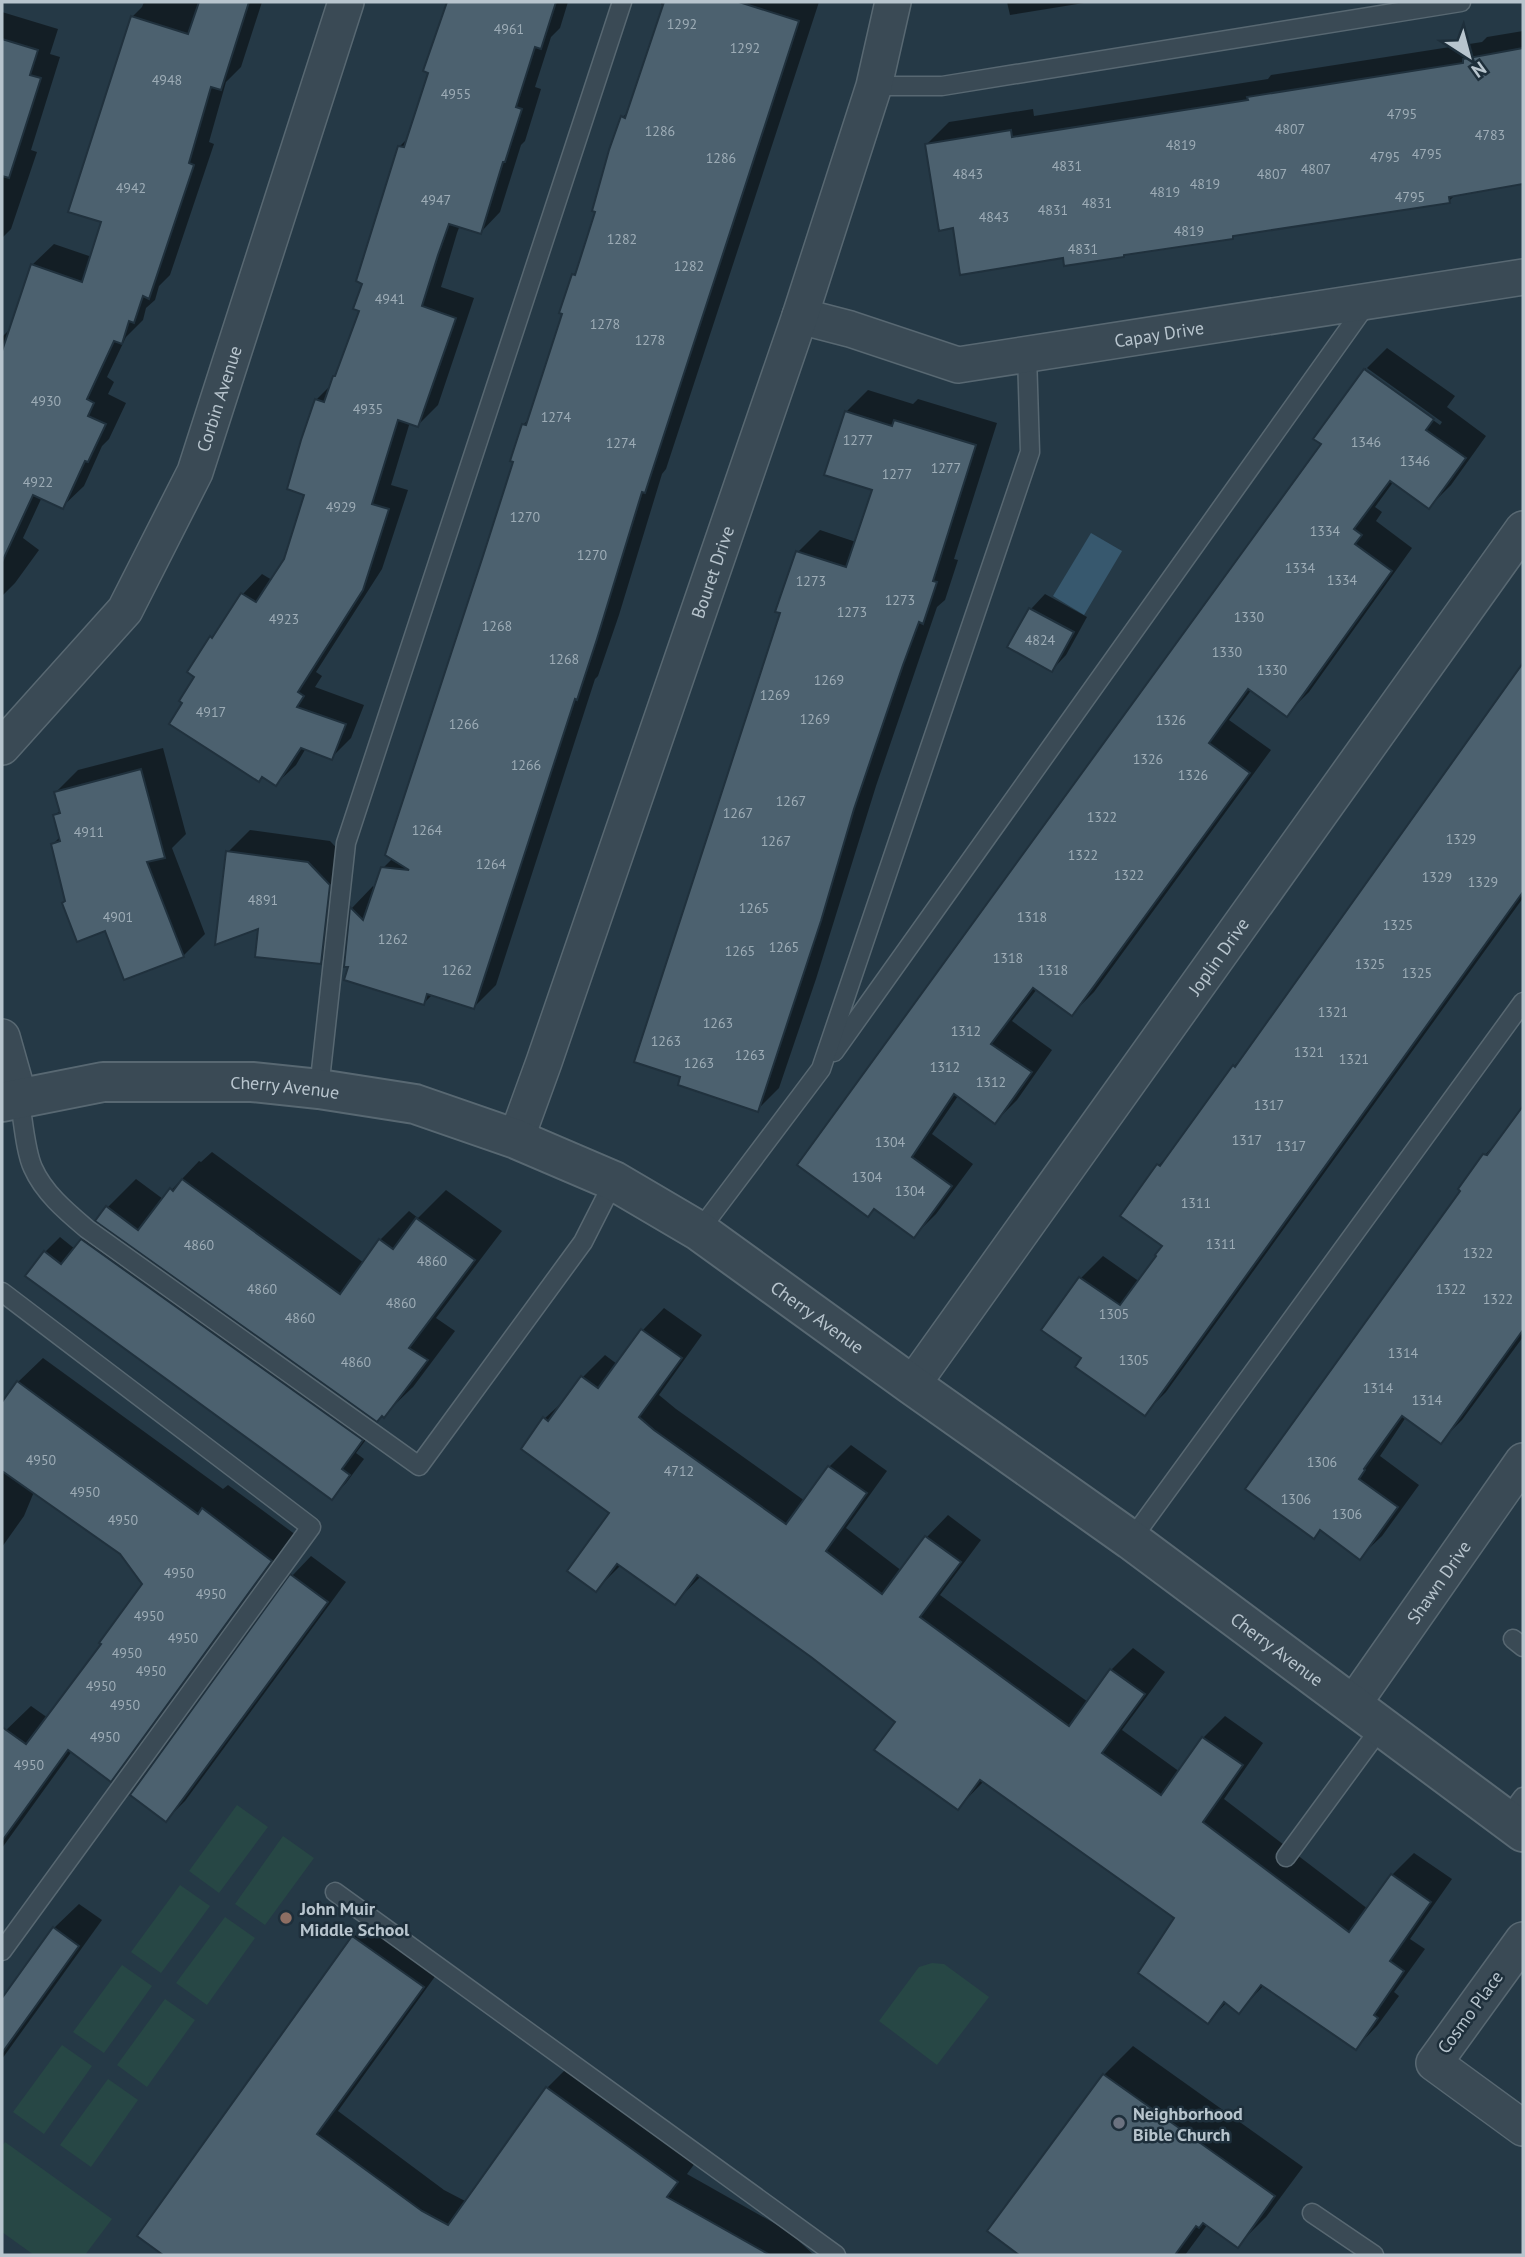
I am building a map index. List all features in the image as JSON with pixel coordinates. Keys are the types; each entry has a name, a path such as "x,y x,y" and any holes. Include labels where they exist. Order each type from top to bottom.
{"street":[{"name":"Corbin Avenue","path":"2,747 125,610 195,472 346,2"},
{"name":"Bouret Drive","path":"516,1139 800,316 874,86 893,2"},
{"name":"Capay Drive","path":"800,316 850,329 958,365 1523,277"},
{"name":"Joplin Drive","path":"912,1385 1523,528"},
{"path":"2,1037 11,1100"},
{"name":"Cherry Avenue","path":"11,1100 103,1082 252,1082 319,1089 415,1104 516,1139 614,1181 699,1231 1131,1540 1367,1715 1518,1816"},
{"name":"Shawn Drive","path":"1367,1715 1523,1461"},
{"name":"Cosmo Place","path":"1523,1940 1434,2063 1523,2128"}],"lane":[{"path":"319,1089 346,843 622,2"},
{"path":"874,86 942,86 1461,2"},
{"path":"699,1231 821,1069 1368,302"},
{"path":"821,1069 1030,452 1027,355"},
{"path":"1131,1540 1523,1002"},
{"path":"11,1100 32,1167 60,1206 87,1229 419,1466 583,1242 614,1181"},
{"path":"2,1951 311,1527 3,1296"},
{"path":"1286,1857 1367,1715"},
{"path":"335,1892 836,2255"},
{"path":"1312,2213 1374,2255"}],"green space":[{"path":"237,1805 268,1827 219,1893 189,1871"},
{"path":"283,1836 314,1858 265,1925 235,1904"},
{"path":"180,1885 210,1906 161,1973 131,1952"},
{"path":"225,1917 255,1938 207,2005 176,1983"},
{"path":"932,1963 944,1964 989,1997 937,2065 879,2021 919,1967"},
{"path":"122,1965 152,1986 104,2053 73,2032"},
{"path":"165,1999 195,2020 147,2087 117,2065"},
{"path":"62,2045 92,2066 44,2134 13,2112"},
{"path":"108,2079 138,2100 91,2167 60,2145"},
{"path":"5,2142 112,2219 85,2255 34,2255 2,2232 2,2146"}],"water":[{"path":"1091,533 1122,551 1084,615 1053,596"}],"building":[{"path":"199,2 249,2 221,90 211,87 189,163 194,165 149,299 143,296 134,323 129,321 122,344 114,341 87,399 94,403 88,416 106,424 63,509 33,495 2,562 2,351 31,264 82,282 101,222 68,212 131,16 188,34"},
{"path":"447,2 556,2 541,49 535,47 516,107 522,109 481,234 449,224 438,255 422,306 456,318 418,427 398,420 372,504 389,509 363,590 298,692 304,696 297,707 346,724 332,760 301,748 276,786 262,777 259,782 169,724 194,677 187,672 210,636 212,638 241,593 256,602 284,559 304,495 287,489 301,440 315,399 324,402 359,311 353,309 362,284 356,281 398,146 404,147 428,73 423,71"},
{"path":"664,2 739,2 799,21 474,1009 427,994 424,1005 344,980 348,967 344,967 350,907 363,920 381,867 409,870 385,855 513,462 510,461 522,424 526,425 562,314 559,313 572,274 575,275 595,212 592,211 609,150 621,116 625,118"},
{"path":"2,39 38,50 30,75 41,78 9,178 2,176"},
{"path":"1523,48 1523,184 1449,197 1450,203 1233,236 1233,239 1124,257 1064,266 1063,258 960,275 953,228 939,231 925,144 1011,130 1012,137 1248,100 1247,97 1463,63 1463,59"},
{"path":"1364,369 1434,419 1426,430 1466,458 1429,509 1390,481 1354,529 1362,535 1355,544 1392,571 1287,717 1248,689 1209,743 1250,773 1072,1016 1033,988 991,1044 1032,1072 995,1124 954,1094 912,1157 952,1186 914,1238 874,1209 868,1217 797,1165 1321,444 1313,439"},
{"path":"845,411 892,426 894,420 976,445 933,581 937,582 923,624 919,622 903,665 854,809 821,921 758,1112 678,1085 680,1077 634,1062 780,613 775,612 796,551 846,567 872,490 824,475"},
{"path":"1029,608 1074,632 1052,672 1007,647"},
{"path":"1523,663 1523,892 1145,1416 1075,1367 1081,1358 1041,1330 1079,1277 1120,1305 1156,1256 1162,1246 1120,1216 1233,1065 1235,1067"},
{"path":"141,769 165,858 147,862 184,957 124,980 105,931 77,942 62,903 65,901 51,844 60,841 53,815 60,813 54,792"},
{"path":"226,851 308,862 330,885 321,964 255,957 258,929 215,945"},
{"path":"1523,1106 1523,1330 1441,1444 1402,1416 1364,1469 1359,1479 1398,1507 1360,1560 1320,1530 1314,1539 1245,1489 1460,1191 1458,1189 1483,1154 1487,1155"},
{"path":"182,1179 340,1294 379,1239 393,1249 416,1218 475,1260 409,1348 428,1360 384,1418 382,1416 377,1422 95,1221 106,1206 138,1230 170,1188 173,1191"},
{"path":"81,1239 363,1440 342,1469 350,1475 332,1500 25,1276 44,1251 61,1264"},
{"path":"641,1329 682,1358 639,1417 654,1430 786,1524 828,1466 867,1493 826,1551 882,1594 925,1536 961,1562 920,1617 1069,1726 1110,1669 1145,1694 1102,1753 1161,1795 1202,1737 1243,1765 1203,1822 1349,1932 1391,1874 1431,1902 1390,1961 1404,1971 1374,2015 1378,2018 1356,2050 1261,1985 1239,2014 1224,2002 1208,2024 1138,1973 1174,1918 980,1780 958,1810 874,1750 895,1722 811,1657 697,1575 675,1605 617,1564 596,1592 567,1571 609,1513 521,1449 543,1417 548,1421 581,1376 598,1388"},
{"path":"17,1381 198,1514 202,1508 272,1561 111,1782 68,1750 2,1841 2,1727 26,1744 142,1584 120,1554 2,1471 2,1402"},
{"path":"290,1574 328,1602 166,1822 130,1795"},
{"path":"53,1927 79,1946 2,2053 2,1998"},
{"path":"352,1936 424,1987 317,2134 422,2211 448,2225 546,2087 678,2182 667,2197 770,2255 163,2255 137,2236"},
{"name":"Neighborhood Bible Church","path":"1103,2074 1275,2196 1238,2248 1203,2223 1199,2228 1196,2226 1175,2255 1019,2255 987,2231"}],"place":[{"name":"John Muir Middle School","path":"286,1918"},
{"name":"Neighborhood Bible Church","path":"1119,2123"}]}
